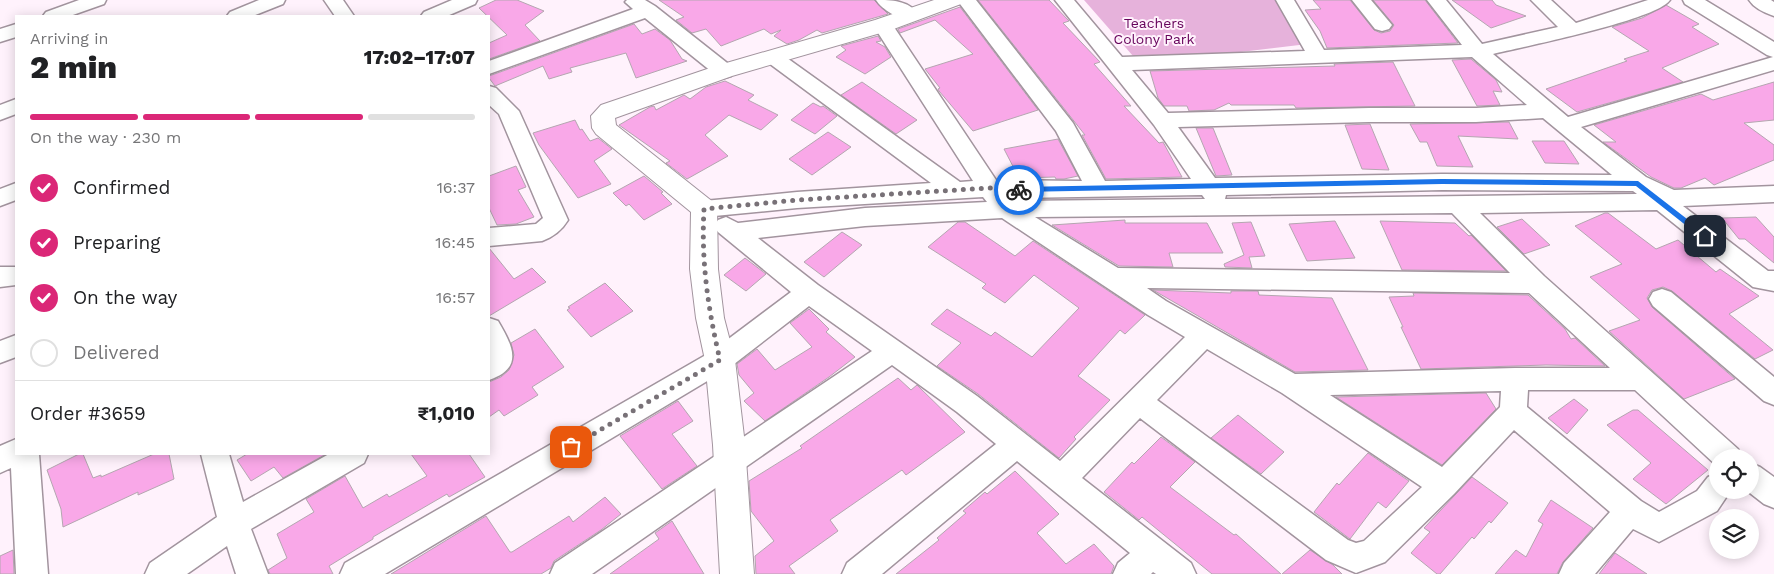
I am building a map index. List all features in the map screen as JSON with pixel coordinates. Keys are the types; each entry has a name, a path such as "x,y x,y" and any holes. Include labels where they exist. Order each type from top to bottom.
{"street":[{"path":"56,15 97,0"},
{"path":"239,15 276,0"},
{"path":"333,0 343,15"},
{"path":"433,15 468,0"},
{"path":"885,0 909,15"},
{"path":"954,0 883,25 724,71 609,110 603,116 604,128 809,292 967,404 1180,574"},
{"path":"966,0 1065,128 1098,189"},
{"path":"1064,0 1162,120 1207,187 1224,208"},
{"path":"1285,0 1317,55"},
{"path":"1360,0 1382,25"},
{"path":"1436,0 1476,51 1638,183 1667,200 1770,283"},
{"path":"1540,0 1573,30"},
{"path":"1117,64 1317,55 1476,51 1573,30 1651,6 1662,0"},
{"path":"1692,0 1774,52"},
{"path":"1758,0 1774,10"},
{"path":"490,68 640,5 665,22 724,71"},
{"path":"883,25 989,188 1006,208 1026,224 1114,278 1157,308 1292,385 1444,485"},
{"path":"0,36 15,30"},
{"path":"773,57 956,190"},
{"path":"1162,120 1476,114 1556,118 1729,78 1774,63"},
{"path":"490,94 508,111 556,220 542,232 490,237"},
{"path":"0,113 15,106"},
{"path":"704,209 839,197 989,188 1013,190 1098,189 1442,182 1638,183"},
{"path":"0,200 15,192"},
{"path":"733,232 864,217 1006,208 1458,206 1667,200 1774,194"},
{"path":"839,197 864,217"},
{"path":"0,200 15,203"},
{"path":"1458,206 1535,283 1718,449"},
{"path":"704,209 704,268 710,318 720,360 730,464 737,574"},
{"path":"0,277 15,276"},
{"path":"1114,278 1535,283"},
{"path":"356,574 720,360 809,292"},
{"path":"1662,299 1774,394"},
{"path":"490,330 500,349 501,356 490,368"},
{"path":"1062,480 1204,335"},
{"path":"0,352 15,346"},
{"path":"566,574 730,464 892,351"},
{"path":"1292,385 1515,379 1642,379"},
{"path":"1139,402 1336,550 1356,558 1374,552 1444,485 1512,412 1515,379"},
{"path":"1512,412 1630,511 1659,528 1706,501 1709,497"},
{"path":"858,574 1016,444"},
{"path":"0,460 15,452"},
{"path":"25,455 32,574"},
{"path":"215,455 234,523 252,574"},
{"path":"161,574 234,523 352,455"},
{"path":"1759,483 1774,495"},
{"path":"1575,574 1630,511"},
{"path":"1129,574 1152,552"}],"green space":[{"name":"Teachers Colony Park","path":"1084,0 1286,0 1316,43 1140,64"}],"building":[{"path":"496,0 517,0 544,11 525,25 540,41 490,59 490,43 507,35 490,19 490,15 486,15 479,8"},
{"path":"659,0 874,0 888,14 822,33 817,30 787,44 774,36 781,30 771,34 764,29 721,46 706,29 692,33 676,20 684,17"},
{"path":"978,0 1049,0 1069,21 1063,23 1100,62 1094,64 1131,106 1124,106 1159,143 1163,142 1182,177 1106,179 1082,135 1085,135"},
{"path":"1313,0 1350,0 1374,30 1381,33 1390,31 1394,25 1373,0 1425,0 1458,43 1327,48 1320,31 1305,10 1321,9"},
{"path":"1452,0 1492,0 1496,5 1526,16 1491,28"},
{"path":"1666,5 1699,24 1692,27 1719,44 1662,68 1683,82 1577,112 1546,89 1627,61 1624,59 1649,51 1612,27 1642,18"},
{"path":"960,7 1038,110 973,131 939,91 938,89 940,88 925,69 973,54 935,20 900,33 898,29"},
{"path":"634,24 642,34 655,29 670,40 682,59 687,61 636,78 626,53 570,68 572,72 549,79 543,66 495,86 490,79 490,76"},
{"path":"878,36 881,41 876,42 885,47 891,57 865,74 836,57 846,50 841,46"},
{"path":"1471,59 1496,80 1502,92 1493,91 1500,105 1477,106 1452,60"},
{"path":"1393,62 1415,106 1296,108 1294,105 1231,105 1229,103 1214,110 1189,111 1187,106 1164,106 1158,98 1150,71 1335,66 1334,64"},
{"path":"725,81 754,95 748,100 778,115 761,130 729,115 705,135 728,156 687,179 666,163 670,161 619,125 650,107 654,106 656,110 684,95 690,99 706,87"},
{"path":"862,82 917,120 896,134 841,95"},
{"path":"1774,82 1774,120 1744,123 1774,145 1774,160 1714,185 1705,178 1681,188 1674,188 1651,177 1603,142 1616,142 1594,125 1701,94 1713,100"},
{"path":"813,103 821,107 823,106 837,116 815,134 791,120"},
{"path":"575,120 580,130 582,129 590,141 598,138 612,149 594,161 611,184 578,198 539,145 533,133"},
{"path":"1509,122 1518,139 1458,136 1473,167 1437,166 1427,142 1420,142 1410,124"},
{"path":"1370,124 1389,170 1362,169 1345,125"},
{"path":"1196,128 1213,128 1232,175 1216,176"},
{"path":"828,132 851,147 812,175 789,159"},
{"path":"1058,139 1078,176 1064,179 1056,179 1055,177 1019,178 1004,149"},
{"path":"1532,141 1564,141 1579,164 1545,163"},
{"path":"516,166 526,187 518,190 534,217 516,224 497,225 490,210 490,176"},
{"path":"644,176 663,192 661,193 672,204 644,220 629,204 626,206 613,193"},
{"path":"1608,213 1656,249 1678,240 1716,272 1720,269 1759,296 1729,314 1773,350 1755,359 1672,291 1663,287 1652,290 1647,298 1652,307 1735,379 1684,399 1609,331 1640,320 1590,277 1622,264 1575,226"},
{"path":"1756,217 1774,237 1774,263 1745,239 1739,239 1722,218"},
{"path":"1522,219 1550,245 1524,254 1497,227"},
{"path":"1125,220 1125,223 1207,223 1223,253 1169,253 1173,267 1119,266 1052,225"},
{"path":"1335,221 1355,258 1307,261 1289,224"},
{"path":"1380,221 1455,223 1469,236 1471,235 1506,271 1402,270"},
{"path":"958,222 965,222 1015,256 1033,241 1145,315 1125,334 1120,330 1078,376 1110,400 1074,437 1076,439 1059,458 978,394 937,366 961,343 931,324 947,309 991,336 995,332 1032,357 1079,308 1034,275 1005,303 982,288 986,284 928,247"},
{"path":"1251,222 1265,256 1249,257 1252,268 1225,267 1224,264 1244,255 1232,223"},
{"path":"842,232 862,245 824,277 804,262"},
{"path":"490,249 514,279 532,268 546,282 490,315"},
{"path":"745,258 766,274 746,291 724,275"},
{"path":"605,283 633,311 591,337 567,310 570,308 568,307"},
{"path":"1153,290 1231,293 1231,291 1258,291 1259,295 1332,298 1368,370 1295,372"},
{"path":"1413,293 1528,295 1565,329 1571,339 1575,338 1605,366 1546,365 1421,369 1389,297 1414,296"},
{"path":"809,309 829,329 826,332 855,357 765,421 744,401 754,393 739,375 737,364 757,349 775,370 812,347 790,323"},
{"path":"535,329 564,367 532,387 538,395 504,416 499,410 490,416 490,382 501,377 509,370 514,355 511,343"},
{"path":"898,378 911,390 917,385 965,432 906,475 902,470 830,520 838,531 789,566 795,574 756,574 755,556 774,541 751,511 749,481 802,448 800,446"},
{"path":"1486,393 1496,409 1442,465 1336,397"},
{"path":"1574,399 1588,410 1567,434 1548,418"},
{"path":"678,401 693,421 672,434 697,466 662,489 620,436"},
{"path":"1633,410 1638,410 1708,470 1666,504 1633,479 1651,463 1607,425"},
{"path":"1238,415 1284,452 1261,474 1211,438"},
{"path":"1161,437 1195,462 1170,487 1234,535 1236,534 1281,574 1212,574 1142,517 1139,520 1104,492 1132,462 1134,464"},
{"path":"1368,453 1409,481 1386,508 1378,502 1350,539 1314,512 1337,483 1339,485"},
{"path":"77,455 83,455 93,478 101,475 101,477 152,455 169,455 174,479 138,495 138,492 63,527 61,509 47,470"},
{"path":"245,455 324,455 283,478 274,467 251,481 237,460"},
{"path":"412,455 470,455 485,477 449,497 447,494 373,537 373,539 329,566 333,574 270,574 268,570 287,558 277,534 314,512 306,499 345,476 363,508 387,494 389,497 427,476"},
{"path":"1015,471 1059,514 1037,533 1066,564 1094,544 1114,566 1111,574 896,574 939,540 937,538 966,513 963,511 985,492 987,494"},
{"path":"1472,477 1508,503 1491,523 1489,521 1474,539 1472,537 1440,574 1437,574 1411,553 1430,532 1424,528"},
{"path":"605,497 621,514 601,530 554,561 551,568 541,574 391,574 486,516 510,552 512,552 569,516 573,522"},
{"path":"1551,500 1593,528 1563,562 1557,574 1495,574 1516,550 1526,557 1543,524 1538,521"},
{"path":"672,521 704,574 610,574 659,539 655,533"},
{"path":"13,550 14,574 0,574 0,556"},
{"path":"1310,550 1333,565 1342,574 1282,574"},
{"path":"1615,553 1647,574 1599,574"}],"way so far":[{"path":"571,447 720,360 710,318 704,268 702,234 704,209 797,200 989,188 1019,190"}],"route":[{"path":"1019,190 1442,182 1638,183 1705,236"}]}
